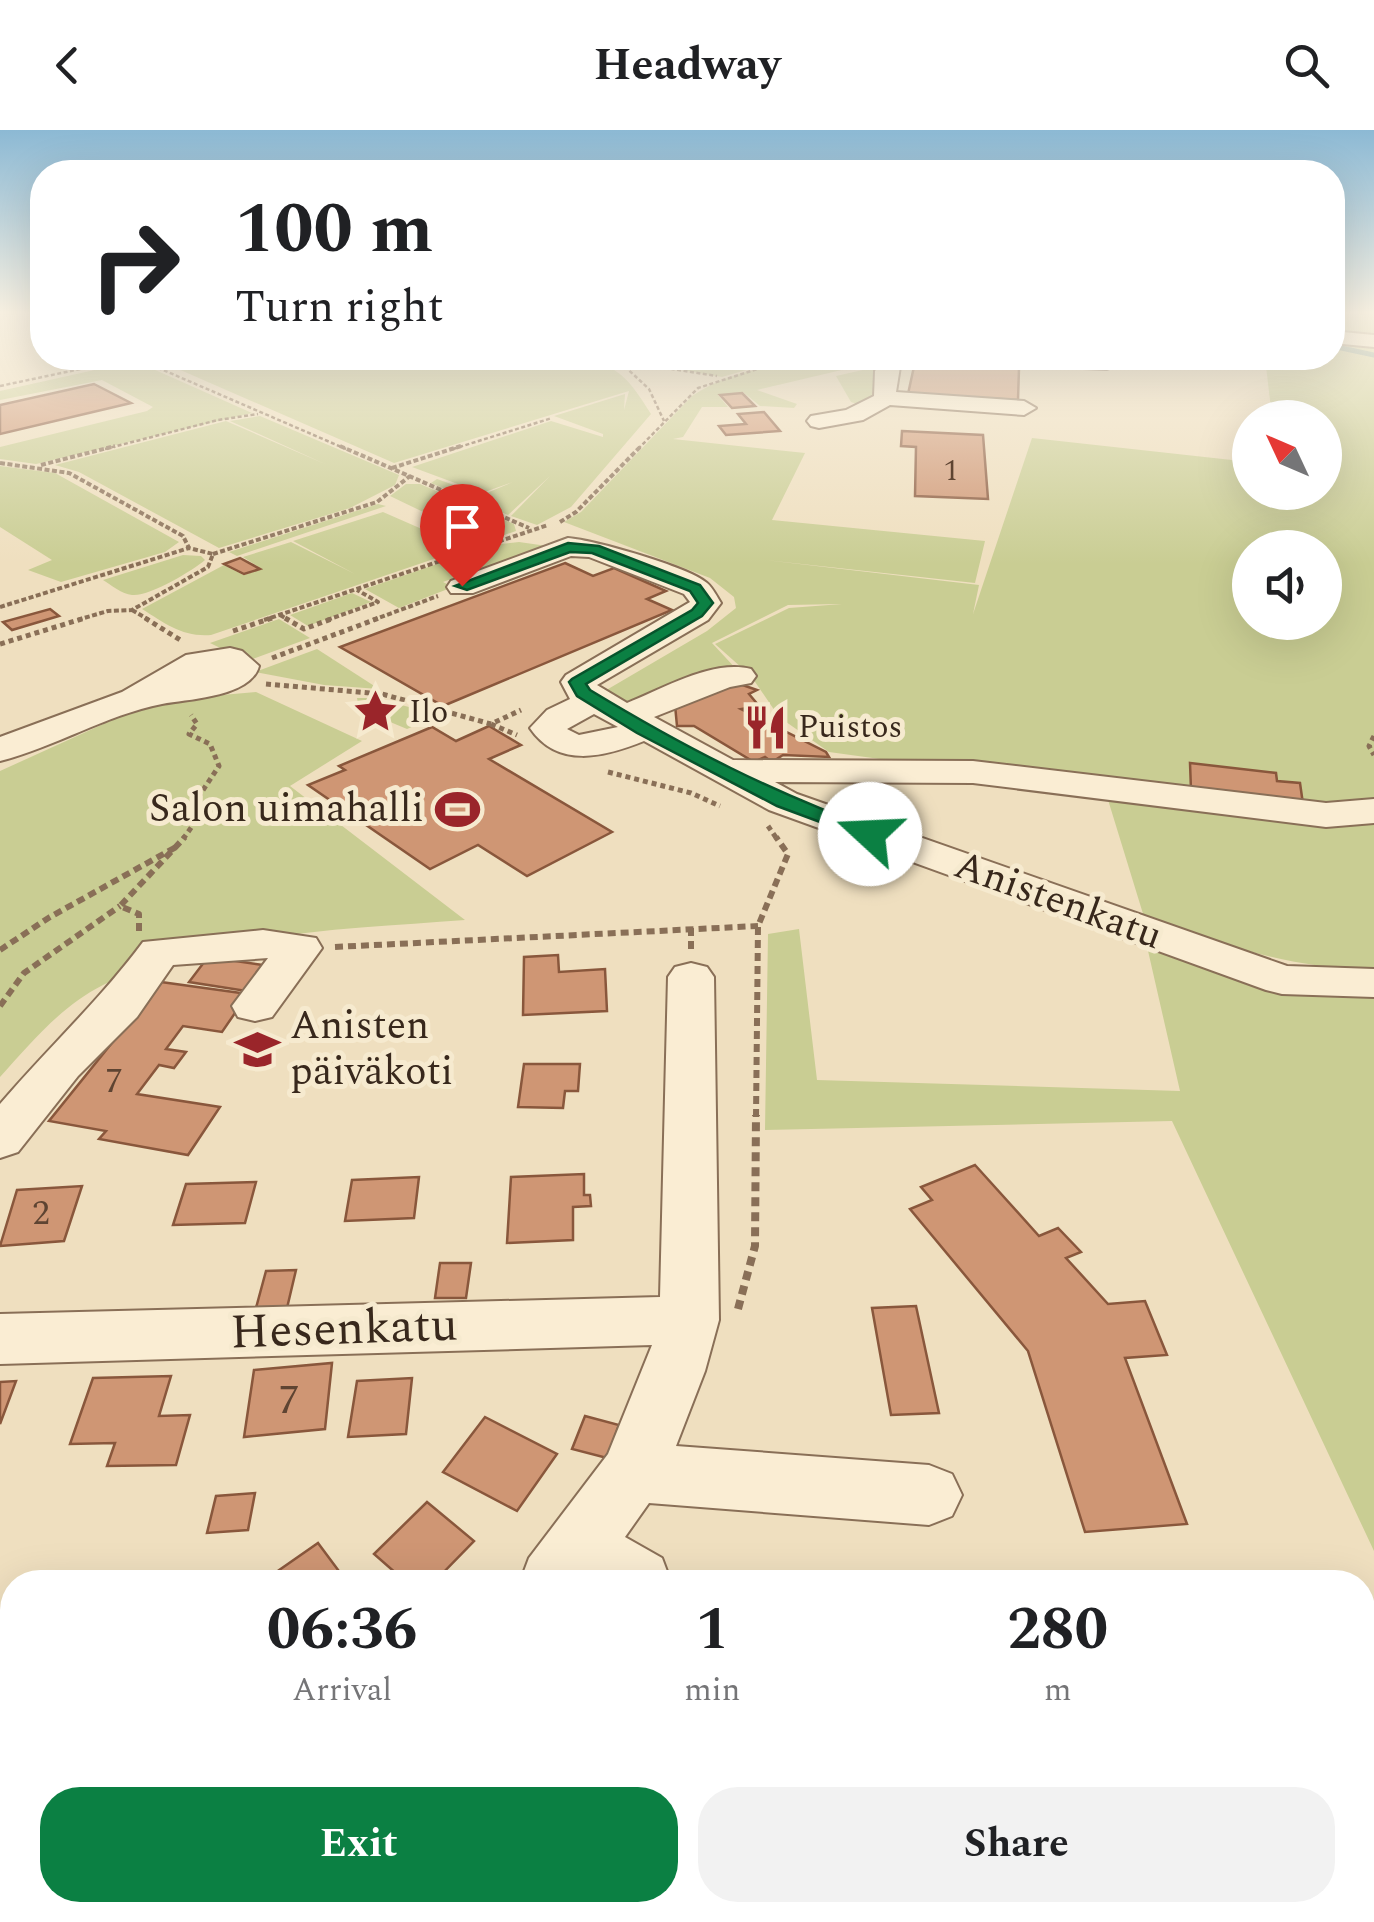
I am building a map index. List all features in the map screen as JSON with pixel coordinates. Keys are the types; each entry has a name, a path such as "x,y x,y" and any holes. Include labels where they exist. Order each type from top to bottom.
{"street":[{"path":"819,421 855,416 873,409 885,398 1024,408"},
{"path":"462,586 568,548 594,549 695,588 706,603 697,613 578,682 611,710 738,676"},
{"path":"0,750 134,699"},
{"name":"Anistenkatu","path":"611,710 783,802 1282,980 1374,983"},
{"path":"724,771 973,772 1326,815 1374,811"},
{"path":"0,1139 61,1064 120,1006 160,952 263,944 300,948"},
{"path":"254,1006 300,948"},
{"path":"567,1565 633,1472 674,1372 689,1320 691,978"},
{"name":"Hesenkatu","path":"0,1339 689,1320"},
{"path":"633,1472 929,1495"}],"path":[{"path":"221,397 530,528"},
{"path":"653,397 664,421"},
{"path":"226,633 530,528 558,523 576,512 689,397"},
{"path":"37,466 200,424 259,414"},
{"path":"390,468 552,418"},
{"path":"0,463 69,473 183,536 189,548"},
{"path":"0,608 189,548 214,554 378,502 398,490 410,476"},
{"path":"558,523 576,530"},
{"path":"1,643 108,611 132,610 208,567 214,554"},
{"path":"266,661 462,586"},
{"path":"356,590 396,611"},
{"path":"304,629 378,602"},
{"path":"280,615 322,639"},
{"path":"262,685 281,683 382,694 491,724 542,701 611,710"},
{"path":"0,1006 24,974 120,906 193,825 199,796 218,766 210,744 189,734 197,724 190,715 198,703"},
{"path":"1374,736 1368,746 1374,755"},
{"path":"0,950 50,917 179,845"},
{"path":"120,906 139,914 140,937 160,952"},
{"path":"300,948 463,944 758,926"}],"green space":[{"path":"133,397 215,397 252,413 36,464 0,459 0,447 153,407"},
{"path":"242,397 611,397 394,463"},
{"path":"617,397 625,397 624,410 628,397 640,397 651,414 571,507 537,525 511,516 550,476 508,515 431,483 437,479 482,495 513,482 482,493 412,467 551,421 603,437 554,416"},
{"path":"691,397 719,397 728,407 702,407 683,437 673,439 805,453 772,520 985,541 975,583 765,560 979,585 973,614 1032,438 1232,460 1232,510 1342,510 1342,400 1270,400 1270,397 1374,397 1374,970 1284,960 1144,917 1105,790 829,752 779,717 751,676 715,644 789,608 842,604 788,605 712,643 739,672 632,704 609,702 603,692 707,631 736,608 734,597 710,578 564,522 581,512"},
{"path":"749,397 776,397 797,404 794,408 760,406"},
{"path":"848,397 878,397 866,407 851,402"},
{"path":"260,416 399,475 395,485 350,508 219,548 79,472 55,465 226,421 325,464 230,421"},
{"path":"0,466 55,473 179,542 165,552 61,582 28,570 52,560 0,527"},
{"path":"406,484 420,484 514,524 516,531 211,635 183,632 142,609 224,565 244,575 262,569 243,557 291,542 355,574 293,541 383,512 447,540 467,533 390,496"},
{"path":"378,504 386,506 237,556 229,552"},
{"path":"519,542 561,548 487,575 472,571 443,582 453,587 399,608 365,589 492,545"},
{"path":"183,555 201,556 205,560 149,592 128,594 103,580"},
{"path":"352,593 371,602 308,626 290,615"},
{"path":"279,619 310,638 247,661 210,643"},
{"path":"317,649 379,689 324,685 255,672"},
{"path":"256,692 362,741 290,786 465,920 280,936 144,967 74,1003 0,1077 0,771 154,701"},
{"path":"357,698 374,698 440,715 407,729 359,709"},
{"path":"799,929 817,1080 1180,1091 1146,942 1374,996 1374,1551 1172,1121 765,1130 768,934"}],"building":[{"path":"37,397 119,397 131,403 0,434 0,405"},
{"path":"722,397 746,397 755,406 732,408"},
{"path":"956,397 1018,397 1018,400"},
{"path":"764,412 780,431 726,435 719,426 746,424 738,414"},
{"path":"902,431 983,435 988,499 915,496 916,447 901,446"},
{"path":"240,558 260,569 244,574 224,564"},
{"path":"565,563 593,576 614,568 666,591 647,599 672,610 443,706 340,647"},
{"path":"50,609 59,616 12,630 3,622"},
{"path":"728,680 757,690 749,694 759,706 741,709 829,757 783,755 772,762 765,757 754,762 694,726 677,726 675,705"},
{"name":"Salon uimahalli","path":"489,726 521,745 489,759 612,832 527,876 478,845 430,869 308,785 345,770 339,766 432,727 456,741"},
{"path":"1190,763 1276,773 1277,781 1300,783 1303,804 1191,790"},
{"path":"558,955 559,972 605,969 607,1011 523,1015 524,957"},
{"path":"208,957 277,967 259,993 189,982"},
{"name":"Anisten päiväkoti","path":"161,982 248,994 222,1032 183,1026 166,1049 186,1052 174,1068 159,1065 137,1094 220,1107 188,1155 99,1139 106,1131 49,1121"},
{"path":"524,1064 580,1064 578,1091 565,1091 563,1108 518,1107"},
{"path":"975,1165 1039,1236 1058,1228 1081,1252 1066,1258 1108,1304 1145,1301 1167,1355 1125,1358 1187,1524 1085,1532 1028,1351 910,1209 932,1200 921,1187"},
{"path":"584,1174 584,1195 590,1195 591,1206 573,1207 573,1240 507,1243 511,1177"},
{"path":"419,1177 414,1218 345,1221 352,1180"},
{"path":"256,1182 245,1223 173,1225 186,1184"},
{"path":"82,1186 64,1241 0,1246 17,1190"},
{"path":"440,1263 471,1263 466,1298 435,1298"},
{"path":"296,1270 287,1308 256,1308 266,1271"},
{"path":"916,1306 939,1413 891,1415 872,1308"},
{"path":"332,1363 325,1429 244,1437 254,1370"},
{"path":"171,1376 159,1416 190,1415 176,1465 107,1466 115,1443 70,1444 93,1378"},
{"path":"412,1378 406,1434 348,1437 357,1381"},
{"path":"16,1381 0,1424 0,1382"},
{"path":"585,1416 619,1425 607,1458 572,1449"},
{"path":"485,1417 557,1454 517,1511 443,1472"},
{"path":"255,1493 248,1530 207,1533 216,1496"},
{"path":"427,1502 474,1541 446,1570 392,1570 374,1554"},
{"path":"318,1543 338,1570 279,1570"}],"place":[{"name":"Ilo","path":"376,712"},
{"name":"Puistos","path":"765,727"},
{"name":"Salon uimahalli","path":"457,809"},
{"name":"Anisten päiväkoti","path":"257,1049"}],"route":[{"path":"462,586 568,548 594,549 695,588 706,603 697,613 578,682 583,693 783,802 870,834"}]}
